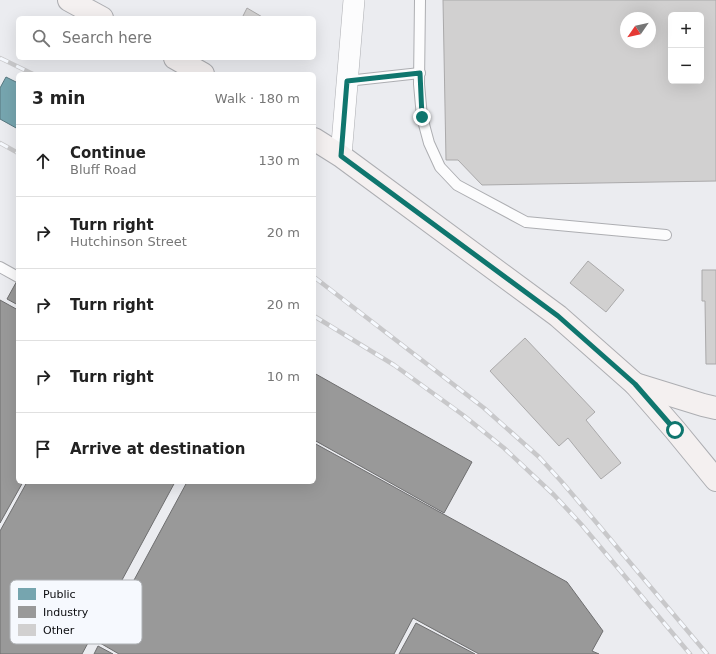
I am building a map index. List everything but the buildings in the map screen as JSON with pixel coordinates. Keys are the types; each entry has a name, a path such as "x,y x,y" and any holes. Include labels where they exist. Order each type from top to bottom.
{"main road":[{"path":"70,0 98,16"},
{"path":"178,60 199,72"},
{"path":"316,141 341,156 558,316 635,384 716,480"},
{"path":"635,384 716,408"}],"street":[{"path":"341,156 354,0"}],"lane":[{"path":"420,0 420,73 422,117 429,143 440,167 457,185 526,222 666,235"},
{"path":"347,81 420,73"},
{"path":"0,267 16,276"}],"railway":[{"path":"0,58 29,72"},
{"path":"0,143 16,152"},
{"path":"316,279 484,408 539,457 707,654"},
{"path":"316,317 394,365 463,415 504,448 554,495 581,524 690,654"}],"route":[{"path":"422,117 419,84 420,73 347,81 341,156 558,316 635,384 675,430"}]}
